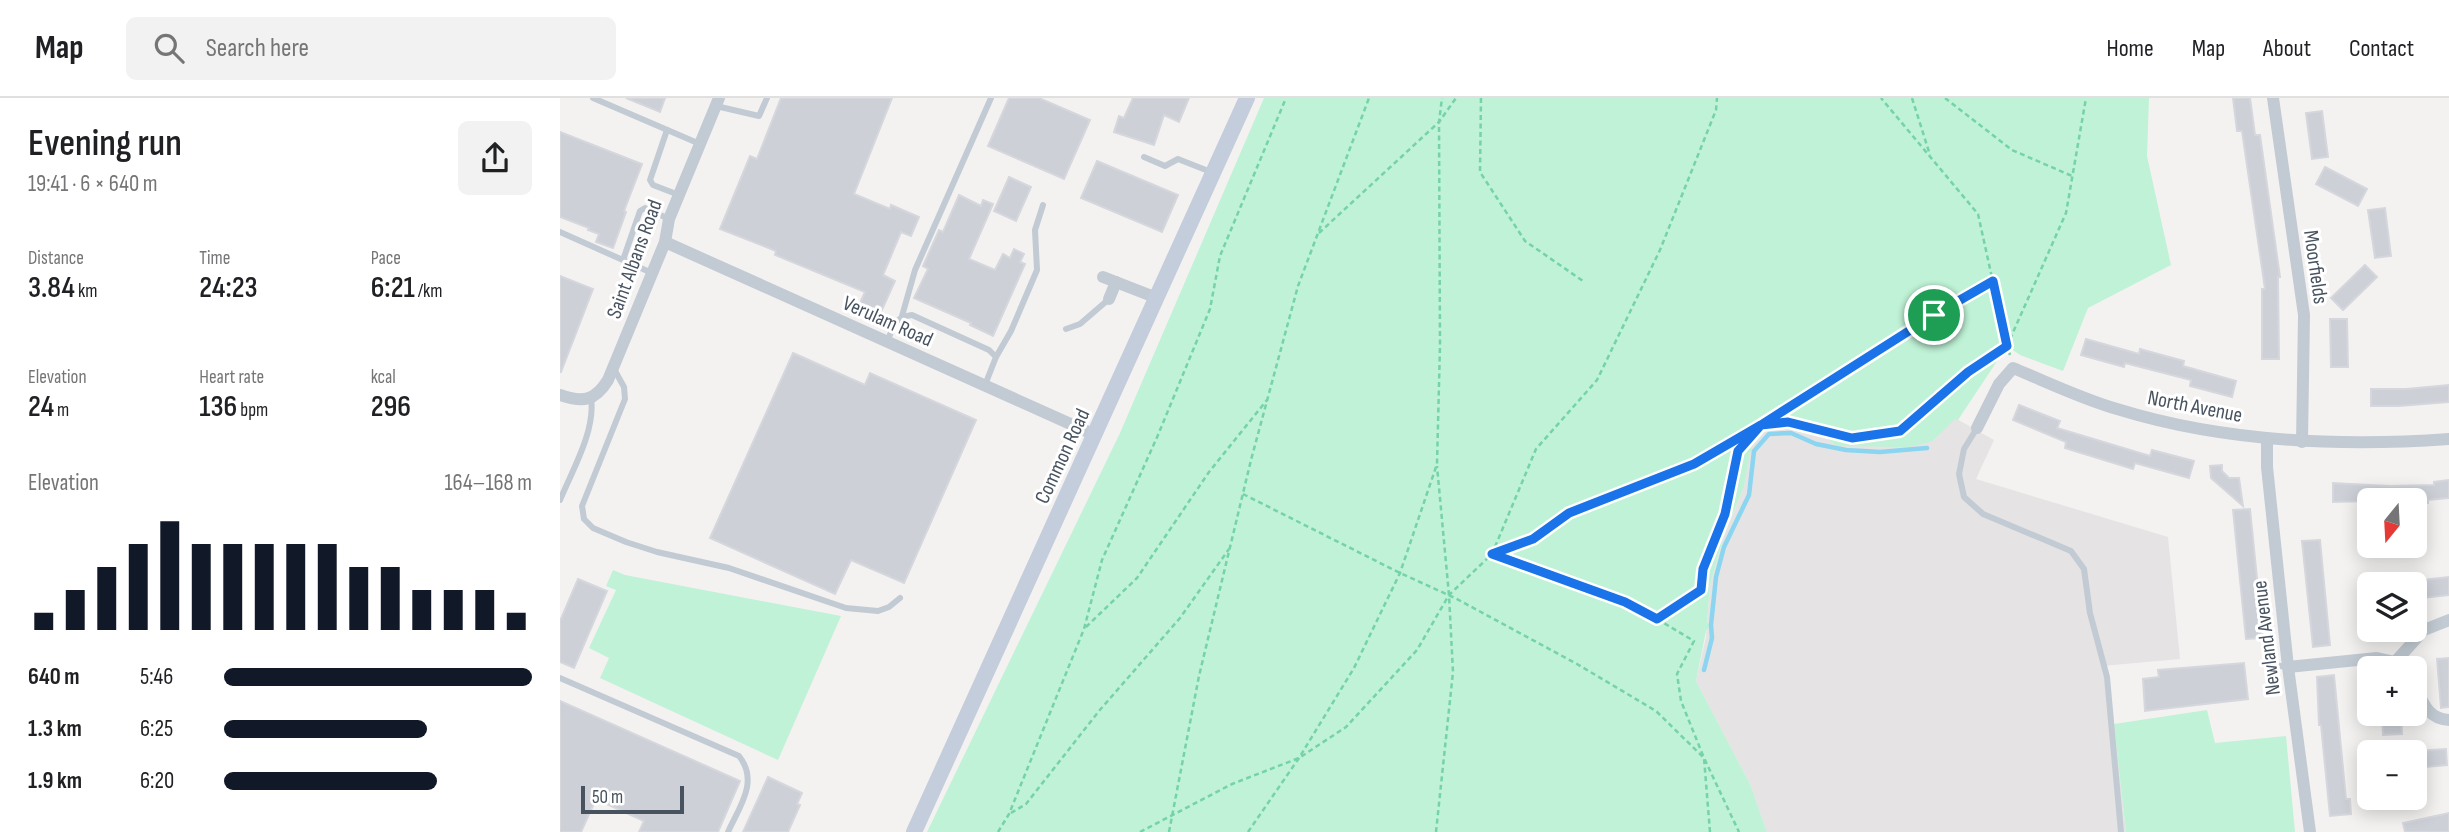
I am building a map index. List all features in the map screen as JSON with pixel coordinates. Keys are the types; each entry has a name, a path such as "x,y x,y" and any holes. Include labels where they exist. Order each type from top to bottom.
{"street":[{"name":"Common Road","path":"914,832 1247,98"},
{"name":"Moorfields","path":"2273,98 2304,315 2302,442"},
{"name":"Saint Albans Road","path":"591,398 600,394 613,368 665,242 669,219 717,102"},
{"name":"Verulam Road","path":"665,242 1095,435"},
{"path":"1103,277 1157,298"},
{"path":"1109,299 1116,282"},
{"name":"North Avenue","path":"2013,368 2116,409 2192,427 2302,442 2449,439"},
{"path":"1977,428 1999,384 2013,368"},
{"path":"560,394 573,399 591,398"},
{"name":"Newland Avenue","path":"2267,438 2267,467 2288,667 2309,832"},
{"path":"2405,656 2424,630 2449,620"},
{"path":"2288,667 2357,660"},
{"path":"2427,711 2442,720 2449,720"}],"lane":[{"path":"593,98 700,144"},
{"path":"717,102 760,116 767,98"},
{"path":"887,342 895,323 902,316 915,270 991,98"},
{"path":"667,130 650,180 653,185 679,195"},
{"path":"1144,157 1165,166 1178,159 1213,173"},
{"path":"985,385 1037,270 1035,230 1043,205"},
{"path":"623,260 640,211 645,208 669,219"},
{"path":"560,232 652,274"},
{"path":"1066,330 1080,324 1109,299"},
{"path":"902,316 912,315 989,349 996,357"},
{"path":"613,368 624,387 625,399 582,506 584,519 593,528 657,552 729,568 846,608 878,611 889,607 900,598"},
{"path":"560,500 589,427 593,411 591,398"},
{"path":"1977,428 1964,449 1961,461 1959,474 1965,497 1983,514 2071,551 2084,569 2090,613 2107,677 2121,832"},
{"path":"2266,664 2288,667"},
{"path":"560,678 739,756 748,767 748,776 745,794 728,832"}],"path":[{"path":"998,832 1009,814 1084,629 1102,560 1210,309 1220,256 1286,98"},
{"path":"1169,832 1199,676 1243,494 1298,286 1368,98"},
{"path":"1436,832 1453,672 1437,464 1440,345 1439,122 1442,98"},
{"path":"1317,234 1439,122 1455,98"},
{"path":"1481,98 1480,172 1525,241 1583,281"},
{"path":"1492,554 1536,449 1597,380 1660,250 1716,110 1717,98"},
{"path":"1881,98 1978,214 2013,368"},
{"path":"1912,98 1930,156"},
{"path":"1945,98 2012,150 2072,176"},
{"path":"1657,619 1701,590 1703,569 1725,514 1738,451 1761,425 1788,422 1852,438 1900,431 1968,372 2007,346 2066,213 2086,98"},
{"path":"1140,832 1232,784 1299,758 1346,727 1417,650 1449,595 1492,554 1533,539 1569,513 1694,464 1993,281"},
{"path":"1084,629 1137,578 1209,472 1268,400"},
{"path":"1248,832 1299,758 1354,668 1400,573 1437,464"},
{"path":"1243,494 1449,595 1577,664 1656,711 1704,758 1710,832"},
{"path":"1009,814 1026,804 1099,711 1180,618 1231,546"},
{"path":"1492,554 1625,602 1694,641 1677,674 1682,701 1704,758 1739,832"}],"shaded area":[{"path":"1955,418 1994,440 1976,479 2168,537 2180,659 2102,666 2114,724 2126,832 1767,832 1750,784 1696,681 1706,637 1710,585 1724,536 1744,487 1750,449 1763,432 1775,427 1798,426 1815,430 1837,446 1933,441"}],"green space":[{"path":"1264,98 2149,98 2147,156 2171,265 2088,308 2063,371 2020,355 2007,346 1958,420 1955,419 1933,441 1909,447 1837,446 1815,430 1798,426 1775,427 1763,432 1751,448 1754,451 1750,452 1744,487 1724,535 1710,585 1707,623 1711,625 1706,631 1696,681 1750,784 1767,832 927,832 1120,433"},
{"path":"613,570 625,575 841,616 778,760 600,678 609,658 589,648 616,590 606,586"},
{"path":"2207,710 2215,743 2286,736 2295,832 2126,832 2114,724"}],"building":[{"path":"626,98 665,98 660,112"},
{"path":"781,98 892,98 854,194 890,209 891,205 919,217 911,236 901,232 883,275 895,281 881,312 860,303 865,292 775,255 776,251 720,229 750,156 757,159"},
{"path":"1009,98 1039,98 1090,120 1064,179 988,146"},
{"path":"1133,98 1189,98 1179,122 1164,115 1154,145 1114,132 1119,116 1124,118"},
{"path":"2233,98 2250,98 2255,135 2260,135 2280,277 2279,359 2262,359 2262,289 2265,289 2242,131 2237,131"},
{"path":"2322,111 2328,157 2312,159 2306,113"},
{"path":"560,132 642,164 613,248 596,242 599,234 588,230 589,228 560,217"},
{"path":"1097,161 1178,195 1162,232 1081,198"},
{"path":"2325,167 2367,189 2358,206 2316,184"},
{"path":"1009,177 1031,187 1016,221 994,211"},
{"path":"959,195 981,206 983,200 993,204 969,259 995,270 1003,254 1010,258 1014,249 1024,254 1020,262 1025,264 993,336 970,325 971,323 914,298 928,269 923,266 939,230 943,232"},
{"path":"2385,208 2391,256 2375,258 2368,210"},
{"path":"2365,265 2377,277 2343,310 2331,298"},
{"path":"560,276 593,289 561,372 560,372"},
{"path":"2330,319 2347,319 2348,367 2331,367"},
{"path":"2086,339 2139,354 2140,349 2184,361 2183,366 2236,381 2232,397 2190,386 2191,380 2125,363 2124,367 2081,355"},
{"path":"793,353 865,385 870,373 976,420 904,583 851,560 835,594 710,538"},
{"path":"2449,385 2449,402 2371,406 2371,389"},
{"path":"2019,405 2060,421 2057,428 2150,456 2152,450 2194,461 2189,478 2135,463 2133,469 2065,448 2066,442 2013,420"},
{"path":"2222,465 2222,471 2229,478 2239,478 2243,506 2211,478 2210,466"},
{"path":"2449,480 2449,498 2428,500 2427,503 2427,488 2357,488 2357,501 2333,502 2333,483 2390,486 2434,485 2434,482"},
{"path":"2250,509 2263,638 2246,639 2233,510"},
{"path":"2320,540 2330,645 2313,647 2302,541"},
{"path":"2449,577 2449,595 2427,598 2427,580"},
{"path":"578,579 607,591 574,668 560,662 560,621"},
{"path":"2449,658 2449,707 2441,708 2437,659"},
{"path":"2244,663 2248,699 2145,711 2143,679 2159,677 2158,670"},
{"path":"2334,675 2346,799 2350,799 2351,814 2330,816 2319,725 2317,677"},
{"path":"560,701 740,781 718,832 639,832 644,821 596,799 581,832 560,832"},
{"path":"2383,726 2402,726 2402,734 2383,735"},
{"path":"2446,749 2447,765 2427,767 2427,750"},
{"path":"768,777 802,793 797,804 800,805 788,832 743,832"},
{"path":"2449,813 2449,832 2405,832 2403,823"}],"waterway":[{"path":"1704,670 1712,638 1716,577 1724,547 1749,495 1754,451 1769,434 1791,433 1816,444 1846,450 1880,452 1927,448"}],"route":[{"path":"1934,315 1761,425 1694,464 1569,513 1533,539 1492,554 1625,602 1657,619 1701,590 1703,569 1725,514 1738,451 1761,425 1788,422 1852,438 1900,431 1968,372 2007,346 1993,281 1934,315"}]}
